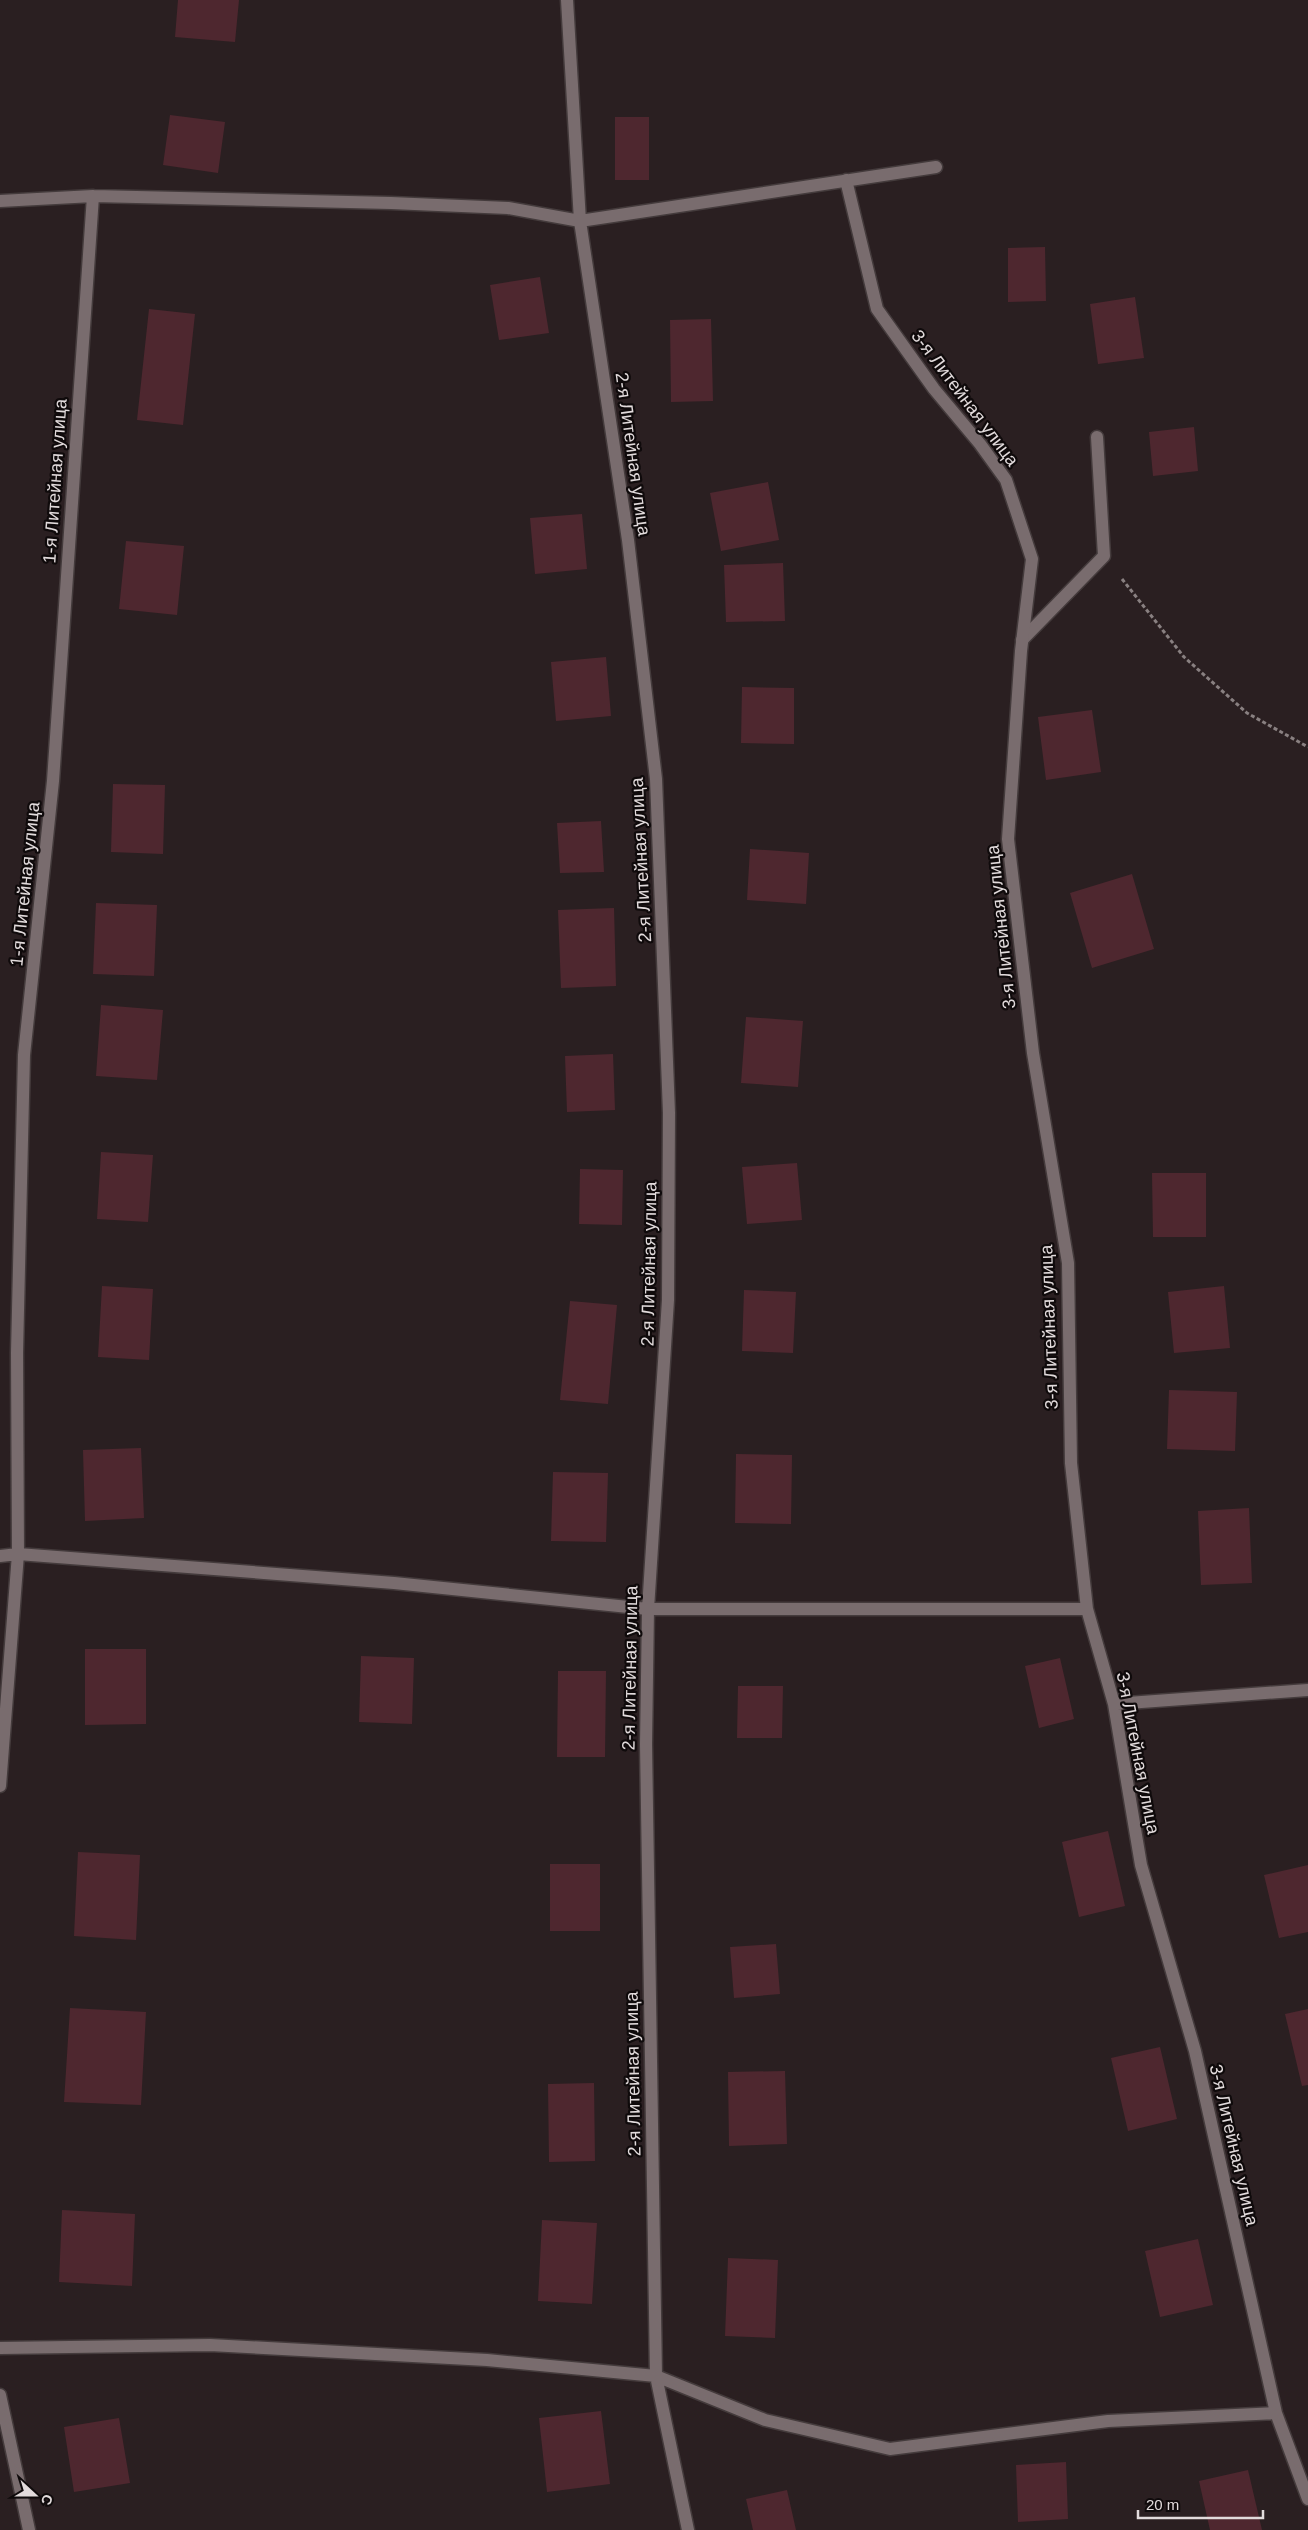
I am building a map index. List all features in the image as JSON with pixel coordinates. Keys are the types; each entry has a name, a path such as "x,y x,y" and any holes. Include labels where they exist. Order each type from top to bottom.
{"street":[{"name":"2-я Литейная улица","path":"567,0 580,221 628,540 656,779 669,1113 668,1280 648,1609 646,1744 656,2376 688,2530"},
{"path":"0,201 93,196 508,208 580,221 936,166"},
{"name":"3-я Литейная улица","path":"846,180 876,309 934,389 980,444 1006,480 1032,559 1022,640 1008,839 1033,1053 1068,1262 1071,1462 1087,1609 1114,1704 1140,1865 1195,2051 1276,2413 1308,2499"},
{"name":"1-я Литейная улица","path":"0,1786 18,1554 18,1344 24,1055 53,781 93,196"},
{"path":"1022,640 1104,556 1097,437"},
{"path":"0,1556 18,1554 394,1583 648,1609 1087,1609"},
{"path":"1114,1704 1308,1690"},
{"path":"0,2348 210,2345 487,2360 656,2376 765,2420 890,2449 1108,2421 1276,2413"},
{"path":"0,2395 29,2530"}],"path":[{"path":"1104,556 1184,656 1247,713 1308,748"}],"building":[{"path":"178,0 239,0 235,42 175,37"},
{"path":"170,115 225,122 218,173 163,165"},
{"path":"615,117 649,117 649,180 615,180"},
{"path":"1045,247 1046,301 1008,302 1008,248"},
{"path":"540,277 549,333 499,340 490,285"},
{"path":"1135,297 1144,358 1098,364 1090,304"},
{"path":"149,309 195,314 183,425 137,420"},
{"path":"711,319 713,401 671,402 670,320"},
{"path":"1194,427 1198,471 1153,476 1149,432"},
{"path":"768,482 779,540 721,551 710,493"},
{"path":"582,514 587,569 535,574 530,518"},
{"path":"126,541 184,546 177,615 119,609"},
{"path":"783,563 785,621 726,622 724,565"},
{"path":"606,657 611,716 556,721 551,662"},
{"path":"742,687 794,688 794,744 741,743"},
{"path":"1092,710 1101,772 1046,780 1038,717"},
{"path":"113,784 165,785 163,854 111,852"},
{"path":"601,821 604,872 560,873 557,823"},
{"path":"750,849 809,853 806,904 747,900"},
{"path":"1132,874 1154,949 1092,968 1070,893"},
{"path":"96,903 157,905 154,976 93,974"},
{"path":"614,908 616,986 561,988 558,910"},
{"path":"101,1005 163,1010 157,1080 96,1076"},
{"path":"746,1017 803,1021 798,1087 741,1083"},
{"path":"613,1054 615,1110 567,1112 565,1056"},
{"path":"101,1152 153,1155 148,1222 97,1219"},
{"path":"797,1163 802,1220 747,1224 742,1167"},
{"path":"580,1169 623,1170 622,1225 579,1224"},
{"path":"1152,1173 1206,1173 1206,1237 1153,1237"},
{"path":"102,1286 153,1289 149,1360 98,1357"},
{"path":"1224,1286 1230,1348 1174,1353 1168,1292"},
{"path":"744,1290 796,1292 793,1353 742,1351"},
{"path":"570,1301 617,1305 608,1404 560,1400"},
{"path":"1169,1390 1237,1392 1235,1451 1167,1449"},
{"path":"141,1448 144,1518 85,1521 83,1450"},
{"path":"736,1454 792,1455 791,1524 735,1523"},
{"path":"553,1472 608,1473 606,1542 551,1541"},
{"path":"1249,1508 1252,1583 1201,1585 1198,1511"},
{"path":"85,1649 146,1649 146,1724 85,1725"},
{"path":"361,1656 414,1658 412,1724 359,1722"},
{"path":"1060,1658 1074,1719 1039,1728 1025,1666"},
{"path":"558,1671 606,1671 605,1757 557,1757"},
{"path":"738,1686 783,1686 782,1738 737,1738"},
{"path":"1108,1831 1125,1906 1079,1917 1062,1842"},
{"path":"78,1852 140,1855 136,1940 74,1936"},
{"path":"550,1864 600,1864 600,1931 550,1931"},
{"path":"1308,1865 1308,1932 1279,1938 1264,1875"},
{"path":"776,1944 780,1994 734,1998 730,1947"},
{"path":"70,2008 146,2012 141,2105 64,2102"},
{"path":"1308,2009 1308,2085 1302,2086 1285,2014"},
{"path":"1160,2047 1177,2119 1128,2131 1111,2058"},
{"path":"785,2071 787,2144 729,2146 728,2072"},
{"path":"594,2083 595,2161 549,2162 548,2084"},
{"path":"62,2210 135,2214 132,2286 59,2282"},
{"path":"542,2220 597,2223 592,2304 538,2301"},
{"path":"1198,2239 1213,2305 1160,2317 1145,2251"},
{"path":"728,2258 778,2260 775,2338 725,2336"},
{"path":"601,2411 610,2484 547,2492 539,2418"},
{"path":"119,2418 130,2483 74,2492 64,2427"},
{"path":"1066,2462 1068,2519 1018,2522 1016,2465"},
{"path":"1248,2470 1262,2530 1210,2530 1199,2481"},
{"path":"787,2490 796,2530 753,2530 746,2499"}]}
